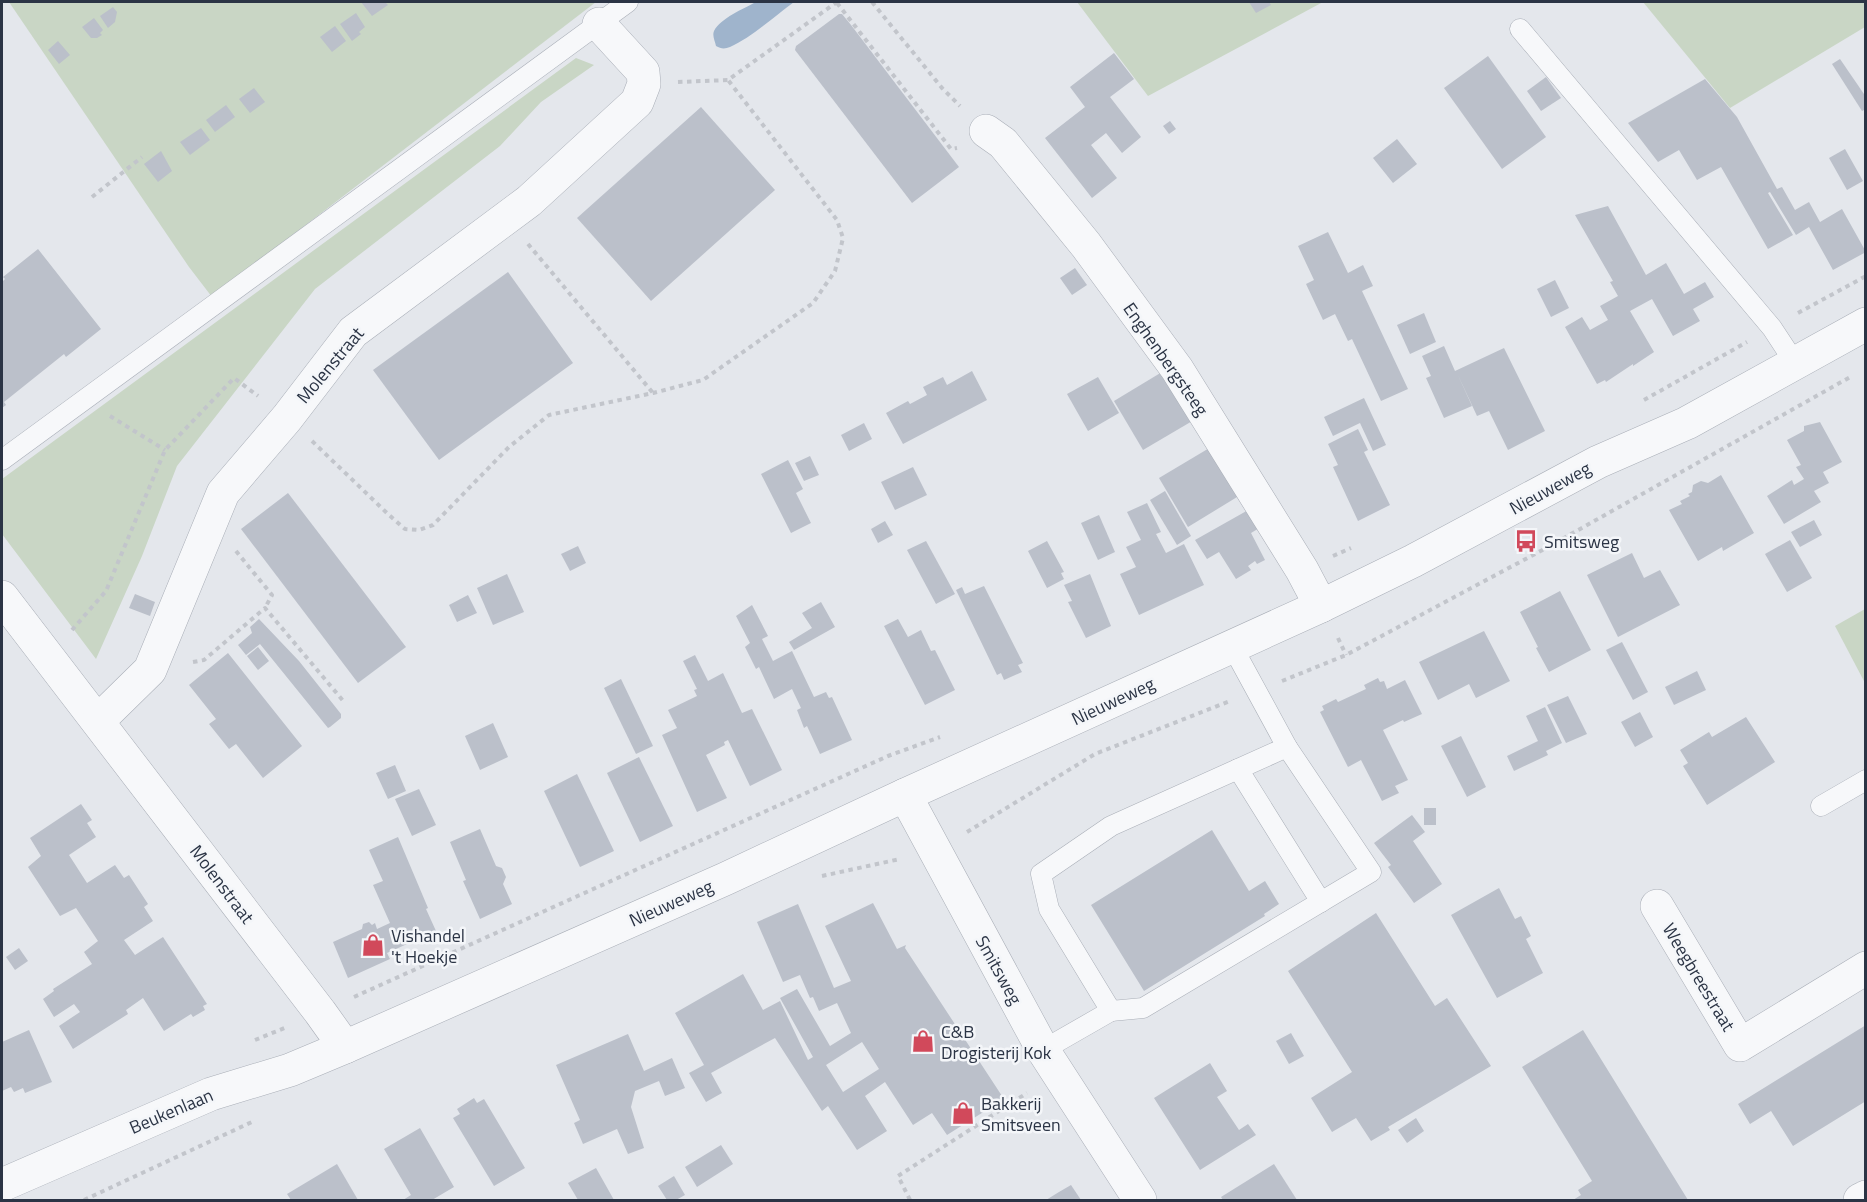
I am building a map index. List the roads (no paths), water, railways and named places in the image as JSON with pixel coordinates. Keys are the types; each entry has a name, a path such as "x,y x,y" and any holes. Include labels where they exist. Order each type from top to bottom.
{"street":[{"name":"Molenstraat","path":"98,721 150,670 223,493 287,417 353,332 538,193 637,102 644,84 643,72 599,24"},
{"name":"Enghenbergsteeg","path":"994,137 1086,245 1177,369 1302,570 1320,606"},
{"name":"Nieuweweg","path":"345,1047 725,879 1320,606 1413,561 1598,462 1687,423 1866,324"},
{"name":"Molenstraat","path":"2,597 345,1047"},
{"name":"Smitsweg","path":"905,795 1050,1061 1140,1200"},
{"name":"Weegbreestraat","path":"1657,906 1740,1045 1866,968"},
{"name":"Beukenlaan","path":"2,1185 211,1094 290,1070 345,1047"},
{"path":"1860,1200 1866,1197"}],"lane":[{"path":"2,460 628,2"},
{"path":"1520,29 1772,328 1795,363"},
{"path":"1050,1061 1110,1011 1143,1008 1371,872 1287,747 1232,646"},
{"path":"1110,1011 1049,909 1041,874 1111,826 1287,747"},
{"path":"1238,770 1321,902"},
{"path":"1821,806 1866,780"}],"water":[{"path":"756,2 794,2 738,43 725,48 716,46 713,35 717,26 733,14"}],"place":[{"name":"Smitsweg","path":"1526,541"},
{"name":"Vishandel 't Hoekje","path":"373,945"},
{"name":"C&B Drogisterij Kok","path":"923,1041"},
{"name":"Bakkerij Smitsveen","path":"963,1113"}]}
